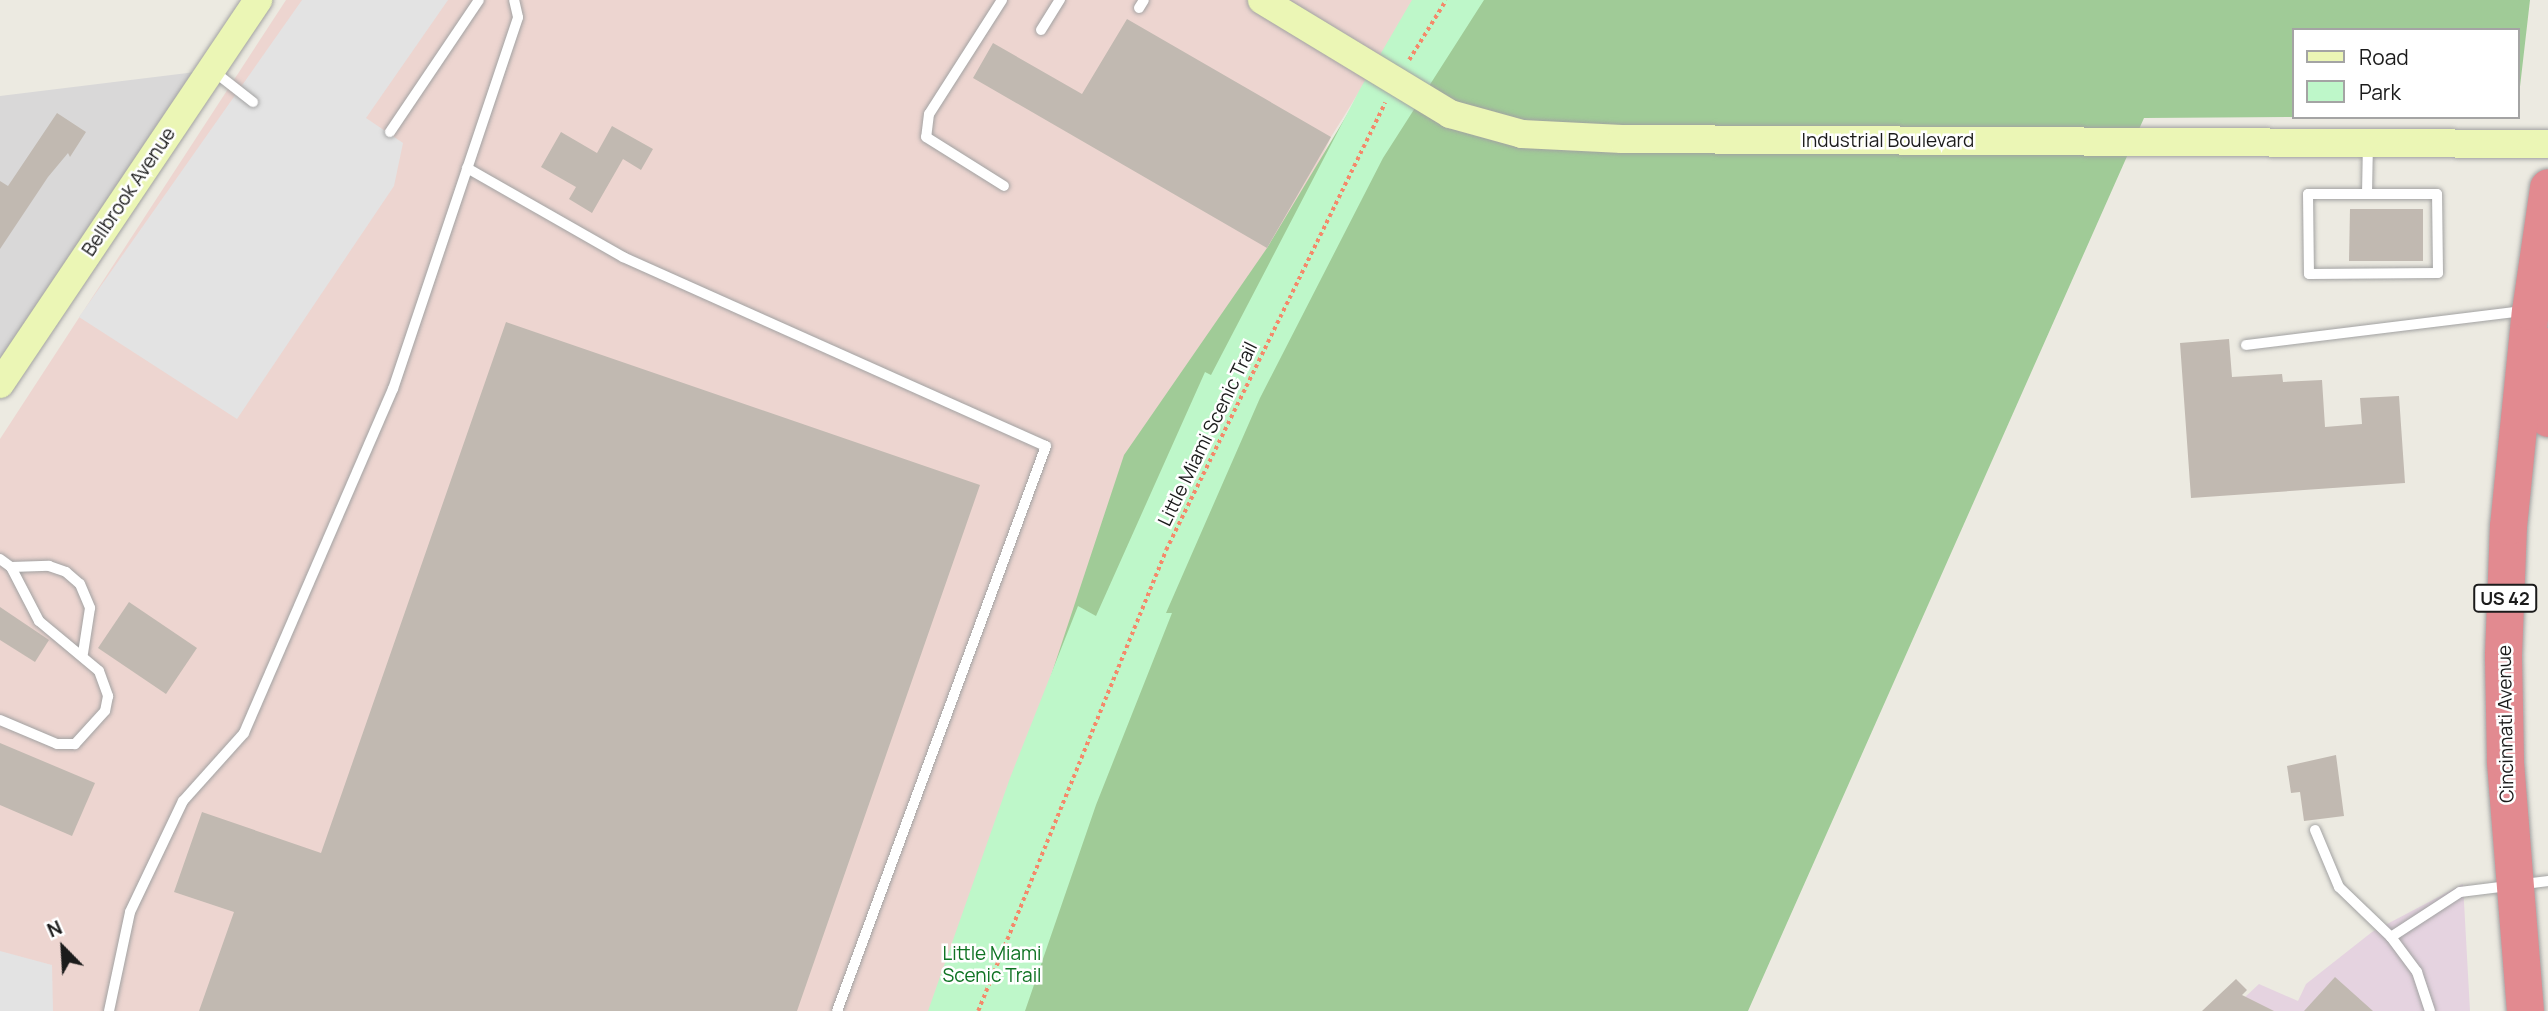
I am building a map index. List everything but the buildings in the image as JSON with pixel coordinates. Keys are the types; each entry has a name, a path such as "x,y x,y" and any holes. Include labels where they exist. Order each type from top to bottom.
{"highway":[{"name":"Cincinnati Avenue","path":"2548,187 2542,308 2548,418"},
{"name":"Cincinnati Avenue","path":"2525,1011 2531,882 2503,654 2508,526 2542,308"}],"street":[{"name":"Bellbrook Avenue","path":"0,384 258,0"},
{"name":"Industrial Boulevard","path":"1262,0 1450,114 1522,134 1636,139 2548,144"}],"lane":[{"path":"390,132 479,0"},
{"path":"109,1011 130,912 183,801 244,733 393,389 518,17 514,0"},
{"path":"1002,0 929,114 926,137 1004,186"},
{"path":"1041,30 1060,0"},
{"path":"212,70 253,102"},
{"path":"2367,194 2368,144"},
{"path":"467,168 623,257 1046,446 837,1011"},
{"path":"2308,194 2367,194 2437,194 2438,273 2309,274 2308,194"},
{"path":"2246,345 2542,308"},
{"path":"0,559 11,567 39,621 83,653 107,681 108,696 105,711 75,744 57,744 0,720"},
{"path":"11,567 49,566 66,572 80,584 90,608 83,653"},
{"path":"2315,830 2339,887 2391,937 2417,972 2431,1011"},
{"path":"2391,937 2460,892 2531,882"}],"path":[{"name":"Little Miami Scenic Trail","path":"978,1011 1166,550 1396,81 1446,0"}],"shaded area":[{"path":"286,0 1416,0 1331,137 940,1011 0,1011 0,439"},
{"path":"302,0 448,0 366,118 403,143 394,186 237,419 79,317"},
{"path":"212,70 0,384 0,96"},
{"path":"2463,884 2470,1011 2230,1011 2259,984 2298,1001 2306,984 2372,932"},
{"path":"0,951 52,965 53,1011 0,1011"}],"green space":[{"name":"Little Miami Scenic Trail","path":"1412,0 1484,0 1383,158 1260,398 1166,613 1172,613 1096,805 1025,1011 928,1011 1010,778 1078,606 1096,616 1205,372 1211,375 1360,89"},
{"path":"1416,0 2530,0 2520,87 2520,28 2292,28 2292,117 2144,118 1748,1011 940,1011 1124,455 1267,248"}]}
